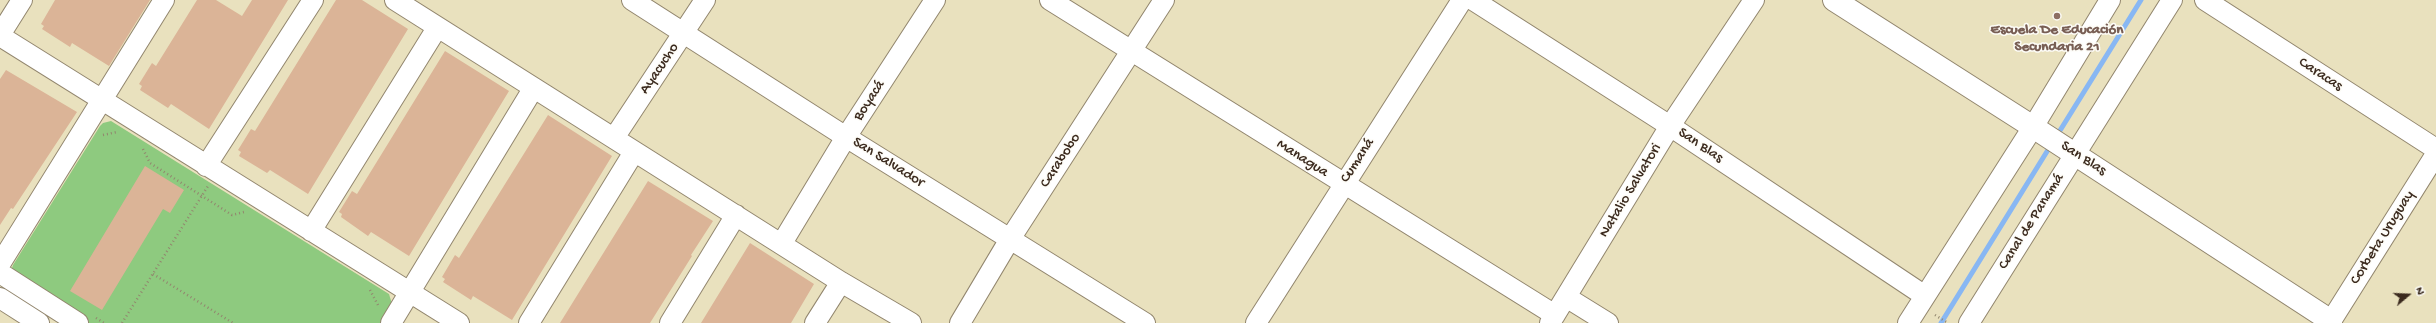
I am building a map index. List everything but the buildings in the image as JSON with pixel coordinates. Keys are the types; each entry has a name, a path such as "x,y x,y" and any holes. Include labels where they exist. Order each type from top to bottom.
{"street":[{"path":"22,0 0,36 459,323"},
{"path":"0,264 164,0"},
{"path":"211,169 313,0"},
{"path":"395,0 634,152 782,243 841,282 911,323"},
{"name":"San Salvador","path":"632,0 685,32 846,137 1145,323"},
{"name":"Ayacucho","path":"614,138 705,0"},
{"name":"Boyacá","path":"782,243 846,137 935,0"},
{"name":"Managua","path":"1050,0 1343,184 1552,319"},
{"name":"Carabobo","path":"960,323 1010,239 1164,0"},
{"name":"Cumaná","path":"1256,323 1343,184 1462,0"},
{"name":"San Blas","path":"1473,0 1670,126 1925,296"},
{"name":"Natalio Salvatori","path":"1552,319 1670,126 1754,0"},
{"name":"San Blas","path":"1834,0 2071,151 2330,322"},
{"path":"1908,323 2038,130 2110,0"},
{"name":"Canal de Panamá","path":"1977,320 2071,151 2172,0"},
{"name":"Caracas","path":"2205,0 2436,149"},
{"path":"311,231 437,28"},
{"path":"383,318 410,291 534,89"},
{"path":"529,323 634,152"},
{"name":"Corbeta Uruguay","path":"2330,322 2436,154"},
{"path":"670,323 736,215"},
{"path":"0,273 85,319"},
{"path":"815,323 841,282"},
{"path":"1566,297 1608,323"},
{"path":"0,298 39,323"}],"path":[{"path":"100,141 104,134 116,132 123,136"},
{"path":"143,148 150,163 203,194 232,215 243,211 250,216"},
{"path":"122,323 203,194 211,169"},
{"path":"153,274 233,323"},
{"path":"364,286 371,290 383,318"},
{"path":"85,319 104,323"}],"green space":[{"path":"111,121 389,294 392,304 382,323 87,323 11,271 13,265 100,126 103,123"}],"waterway":[{"path":"2056,137 2141,0"},
{"path":"1941,323 2051,145"}],"place":[{"name":"Escuela De Educación Secundaria 21","path":"2057,16"}]}
